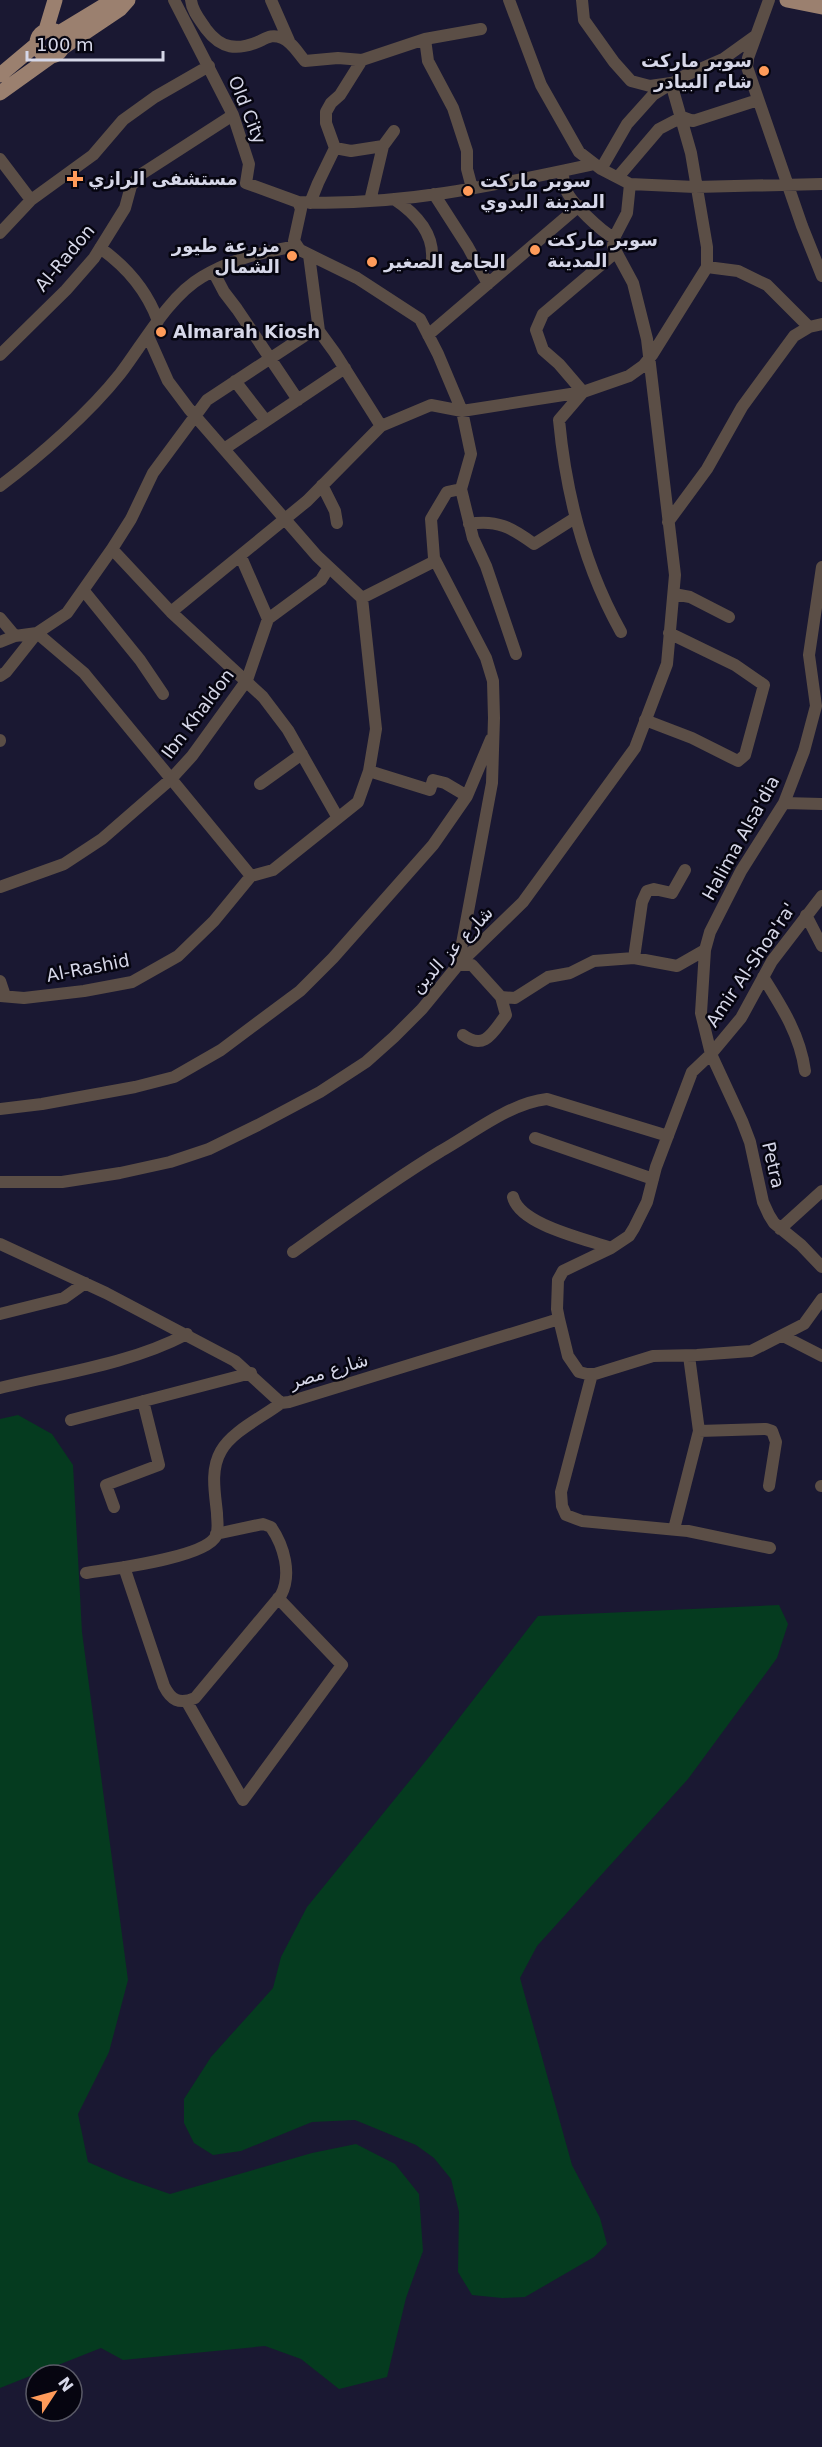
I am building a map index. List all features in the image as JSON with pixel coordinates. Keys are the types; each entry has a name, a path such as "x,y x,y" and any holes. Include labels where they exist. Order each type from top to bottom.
{"main road":[{"path":"51,42 55,0"},
{"path":"0,75 110,2 117,0"},
{"path":"0,93 51,42 120,9 128,0"},
{"path":"787,0 822,7"}],"street":[{"name":"Old City","path":"174,0 233,115 249,164 246,183 297,202"},
{"path":"190,0 197,16 216,42 230,47 259,41 269,35 290,41"},
{"path":"271,0 290,41 305,61 338,58 362,60 425,39 481,29"},
{"path":"509,0 540,85 579,152 597,166 630,184 695,187 822,184"},
{"path":"582,0 584,20 614,62 631,81 650,86 671,83"},
{"path":"769,0 747,62 787,184 822,276"},
{"path":"297,202 340,204 394,199 597,166 631,118 651,97 671,83 717,62 755,36"},
{"path":"425,39 428,61 453,108 467,152 466,169 472,188"},
{"path":"310,203 335,148 326,123 326,112 331,103 340,95 362,60"},
{"path":"0,233 31,200 93,154 123,120 153,98 209,66"},
{"path":"171,612 285,519 381,426 431,405 462,411 583,392 629,376 648,360 707,267 707,247 691,153 671,83"},
{"path":"618,177 659,129 682,117 693,121 758,100"},
{"name":"Al-Radon","path":"0,355 66,290 100,248 125,207 131,186 140,175 233,115"},
{"path":"370,201 383,146 394,131"},
{"path":"335,148 351,150 383,146"},
{"path":"0,159 31,200"},
{"path":"563,171 565,189 579,206 614,238"},
{"path":"583,392 559,364 543,350 536,330 543,314 615,253 614,238 627,213 630,184"},
{"path":"434,194 468,247 488,284"},
{"path":"394,199 414,215 428,233 432,243 432,259"},
{"path":"297,202 301,208 294,239 296,246 309,255 357,278 398,303 420,319 428,335 462,411 471,454 461,489 476,546 486,566 516,654"},
{"path":"428,335 579,206"},
{"path":"0,486 27,465 83,413 118,376 169,307 200,278 243,257 296,246"},
{"path":"100,248 122,265 139,285 158,321"},
{"name":"شارع عز الدين","path":"0,1182 63,1182 170,1162 228,1140 320,1092 366,1062 422,1009 458,965 523,902 635,748 667,664 675,575 647,339 640,319 633,283 615,253"},
{"path":"309,255 318,327 381,426"},
{"path":"668,522 707,469 732,422 794,336 816,326 767,285 738,271 707,267"},
{"path":"213,271 224,292 298,400"},
{"path":"0,676 6,672 37,633 67,614 131,519 153,473 212,395 318,327"},
{"path":"0,642 15,636 37,633 84,673 251,876 273,870 358,802 369,771 376,729 362,598 329,567 195,416 170,384 148,336"},
{"path":"224,449 345,368"},
{"path":"234,381 266,421"},
{"path":"583,392 559,420 567,481 575,518 600,591 621,632"},
{"path":"322,485 335,511 337,523"},
{"path":"461,489 447,492 431,519 435,561 486,658 493,681 494,732 490,794 458,965 474,966 501,997 506,1015 485,1040 471,1041 463,1035"},
{"path":"469,524 489,521 511,530 534,544 575,518"},
{"path":"112,549 171,612 263,698 288,730 338,818"},
{"path":"241,557 268,618 321,580 329,567"},
{"path":"362,598 435,561"},
{"name":"Halima Alsa'dia","path":"711,1054 701,1013 705,950 710,932 741,871 784,803 804,751 816,706 817,667 809,655 822,567"},
{"path":"84,591 140,660 164,694"},
{"path":"674,594 690,597 729,617"},
{"path":"0,618 15,636"},
{"name":"Ibn Khaldon","path":"0,887 64,864 102,839 171,779 192,756 246,682 268,618"},
{"path":"645,720 692,738 738,760 745,755 764,685 735,665 669,633"},
{"path":"0,1109 42,1104 162,1081 189,1069 237,1038 300,991 333,958 420,860 467,796 494,732"},
{"path":"260,784 302,754"},
{"path":"369,771 430,790 433,780 445,783 467,796"},
{"path":"784,803 822,804"},
{"path":"634,958 642,902 647,891 654,889 672,893 685,870"},
{"name":"Al-Rashid","path":"2,996 24,998 84,991 132,982 178,956 215,920 251,876"},
{"name":"Amir Al-Shoa'ra'","path":"559,1319 557,1309 561,1274 569,1267 611,1248 629,1236 641,1218 692,1072 711,1054 741,1018 772,960 822,896"},
{"path":"806,915 822,946"},
{"path":"501,997 514,998 548,976 570,973 591,962 634,958 676,966 705,950"},
{"path":"763,977 783,1008 797,1037 805,1071"},
{"path":"0,981 2,996"},
{"name":"Petra","path":"711,1054 746,1132 763,1202 769,1215 780,1229 801,1245 822,1267"},
{"path":"293,1252 393,1180 471,1130 530,1102 548,1099 668,1136"},
{"path":"536,1138 653,1179"},
{"path":"780,1229 822,1191"},
{"path":"513,1197 519,1210 534,1221 611,1248"},
{"name":"شارع مصر","path":"0,1244 85,1283 235,1360 281,1403 559,1319"},
{"path":"0,1314 64,1298 85,1283"},
{"path":"559,1319 568,1356 573,1366 579,1371 592,1374 653,1356 689,1356 751,1351 804,1324 822,1299"},
{"path":"0,1388 104,1364 172,1342 187,1334"},
{"path":"783,1336 822,1356"},
{"path":"674,1529 699,1431 689,1356"},
{"path":"71,1420 251,1373"},
{"path":"592,1374 561,1492 563,1511 569,1517 582,1521 674,1529 770,1548"},
{"path":"114,1508 106,1485 159,1465 143,1401"},
{"path":"86,1573 193,1552 208,1545 216,1534 213,1474 220,1451 236,1433 281,1403"},
{"path":"699,1431 766,1429 772,1431 776,1442 769,1486"},
{"path":"124,1567 164,1686 170,1697 178,1702 187,1702 195,1698 278,1598 286,1584 287,1575 282,1550 271,1527 263,1524 216,1534"},
{"path":"187,1702 243,1800 342,1665 278,1598"}],"green space":[{"path":"18,1415 52,1434 73,1465 82,1632 128,1980 109,2052 78,2114 88,2162 124,2178 170,2194 312,2153 356,2144 395,2164 419,2194 423,2251 406,2298 387,2377 339,2389 301,2359 265,2346 123,2360 101,2348 63,2363 24,2363 24,2378 0,2388 0,1419"},
{"path":"779,1605 788,1624 777,1658 688,1779 537,1946 520,1978 572,2165 600,2218 607,2244 594,2257 525,2297 502,2298 472,2295 458,2272 459,2212 451,2179 434,2158 416,2145 355,2120 312,2122 241,2151 213,2155 194,2143 184,2123 184,2099 211,2057 273,1988 281,1957 307,1907 429,1757 538,1616"}],"place":[{"name":"سوبر ماركت شام البيادر","path":"764,71"},
{"name":"مستشفى الرازي","path":"75,179"},
{"name":"سوبر ماركت المدينة البدوي","path":"468,191"},
{"name":"سوبر ماركت المدينة","path":"535,250"},
{"name":"مزرعة طيور الشمال","path":"292,256"},
{"name":"الجامع الصغير","path":"372,262"},
{"name":"Almarah Kiosh","path":"161,332"}]}
